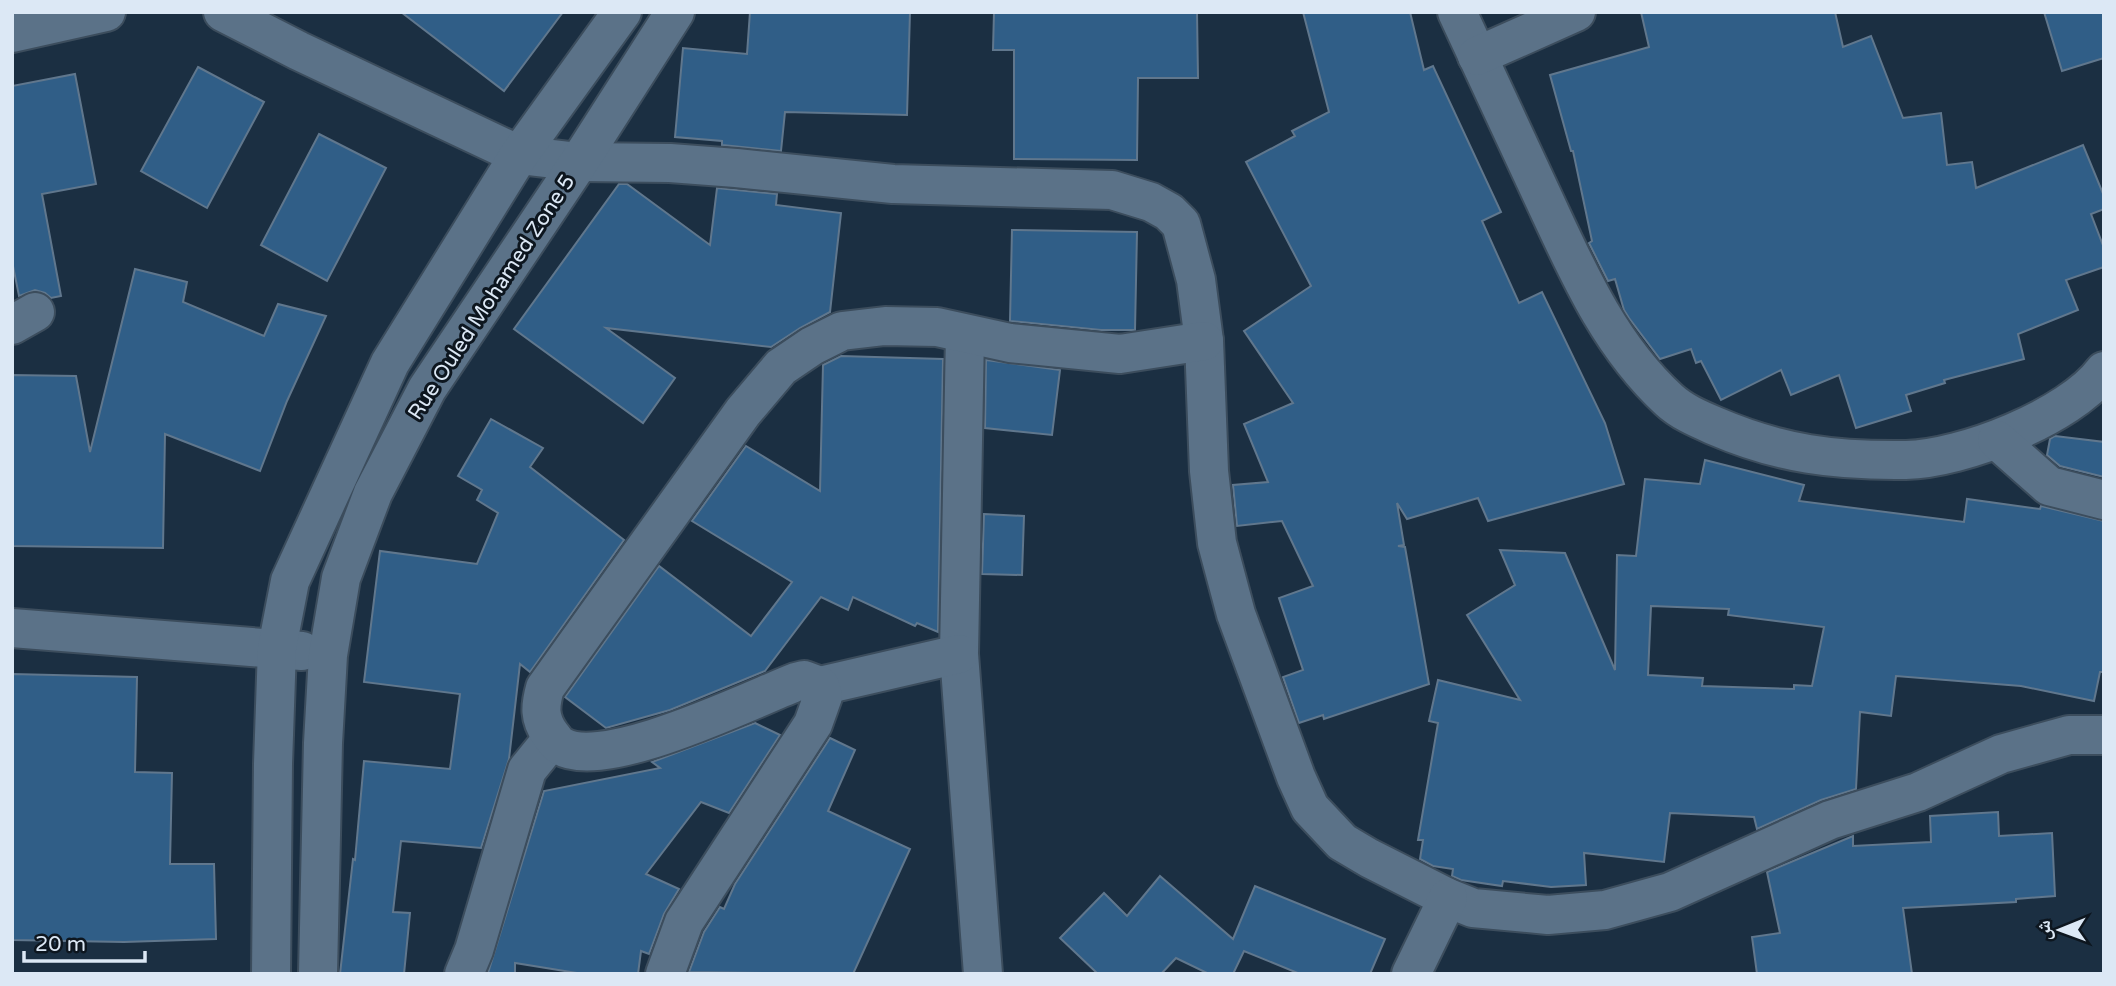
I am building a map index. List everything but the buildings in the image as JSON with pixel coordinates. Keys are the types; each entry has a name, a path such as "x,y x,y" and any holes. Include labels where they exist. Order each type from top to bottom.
{"street":[{"path":"12,33 106,12"},
{"path":"223,12 519,155 579,162 670,163 736,168 892,184 1112,190 1152,202 1169,212 1181,224 1196,280 1204,341 1209,471 1217,543 1236,614 1296,777 1310,808 1342,842 1448,898 1473,908 1548,915 1605,911 1670,892 1830,820 1918,792 2001,754 2069,735 2104,734"},
{"name":"Rue Ouled Mohamed Zone 5","path":"271,974 277,648 290,581 390,363 519,155 622,12"},
{"name":"Rue Ouled Mohamed Zone 5","path":"318,974 323,743 328,654 341,578 373,494 427,389 676,12"},
{"path":"1457,12 1605,324 1670,401 1690,416 1739,436 1800,454 1869,461 1919,460 1952,455 1997,440 2036,422 2075,397 2104,371"},
{"path":"1477,56 1576,12"},
{"path":"959,654 820,686 804,680 796,682 656,739 609,750 579,751 561,746 544,726 540,707 545,688 743,412 781,367 812,346 842,331 885,326 937,327 1010,343 1120,354 1204,341"},
{"path":"965,334 959,654 983,974"},
{"path":"1997,440 2049,486 2104,500"},
{"path":"12,628 328,654"},
{"path":"665,974 684,922 813,724 823,696 820,686"},
{"path":"464,974 474,950 527,770 553,738"},
{"path":"1411,974 1448,898"}]}
